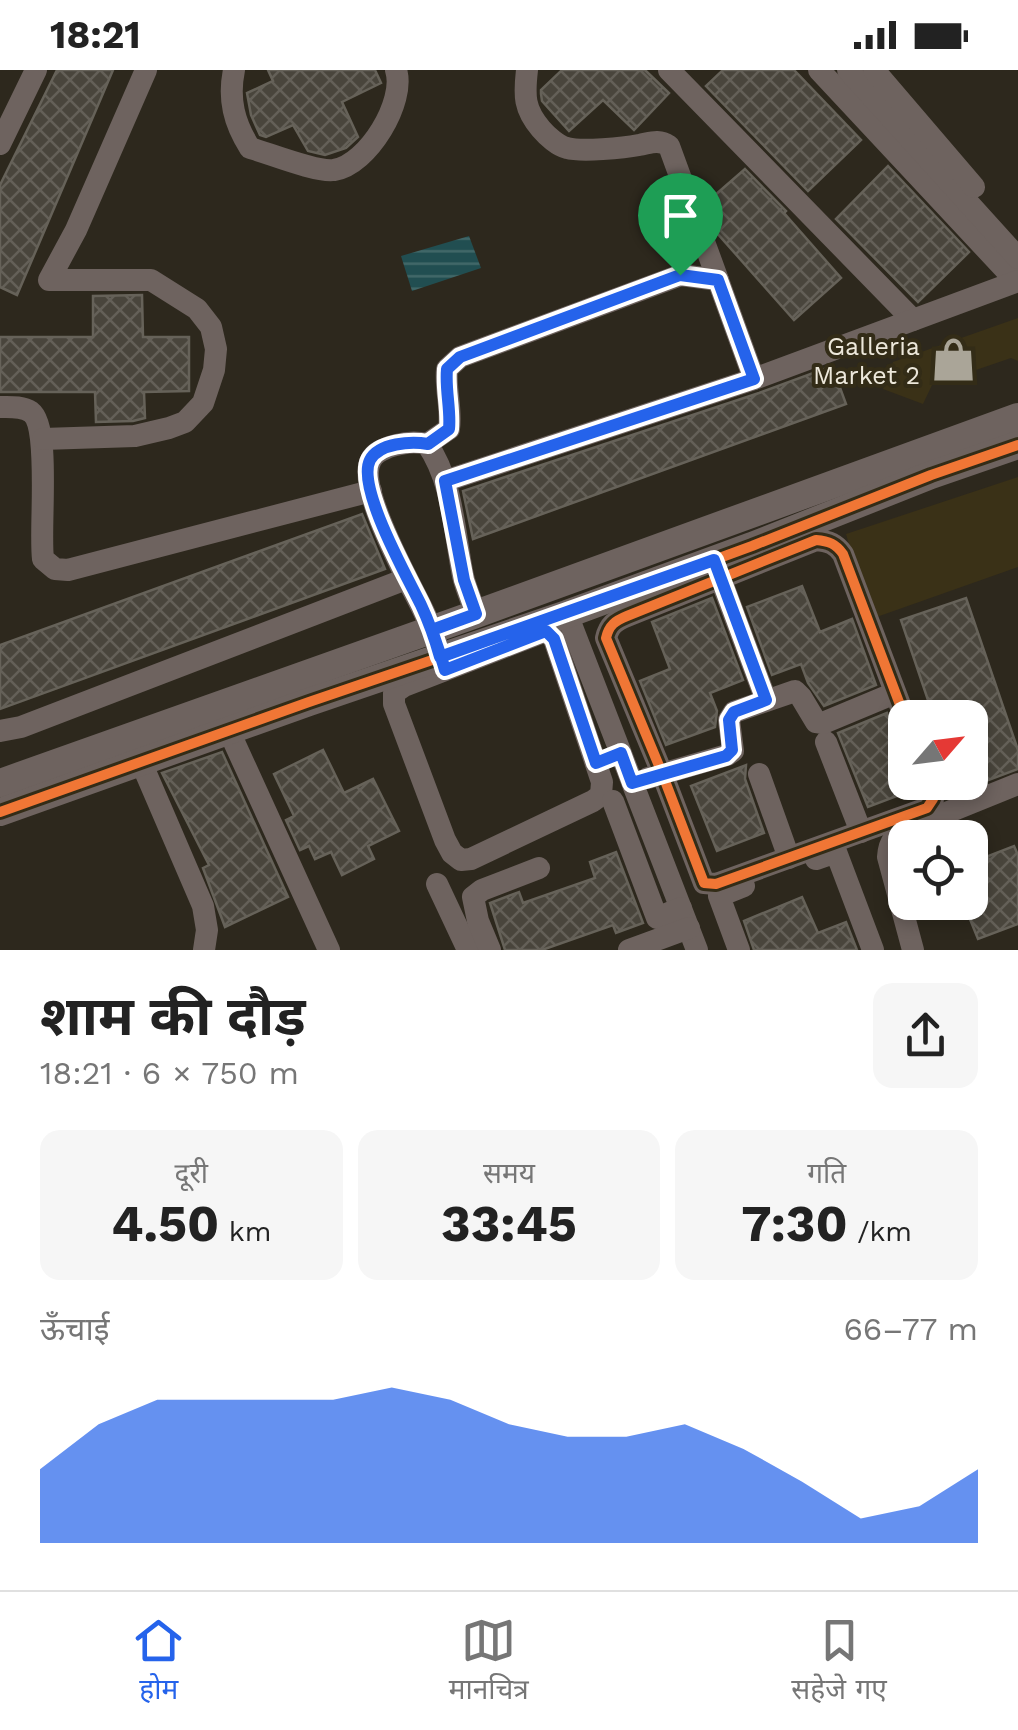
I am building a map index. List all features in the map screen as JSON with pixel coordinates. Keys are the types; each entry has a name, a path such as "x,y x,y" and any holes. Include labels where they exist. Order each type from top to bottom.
{"street":[{"path":"0,144 36,70"},
{"path":"43,439 135,436 185,422 202,404 214,370 216,349 211,327 197,309 151,280 49,280 76,230 146,70"},
{"path":"234,70 231,104 250,148 334,170 374,143 397,95 396,70"},
{"path":"527,70 526,103 531,118 547,136 566,148 661,142 669,146 754,379"},
{"path":"669,70 913,320"},
{"path":"820,70 1017,273"},
{"path":"848,70 1017,273"},
{"path":"874,70 1018,239"},
{"path":"445,481 754,379 913,320 1017,273"},
{"path":"428,444 449,429 447,369 460,357 680,275 718,280"},
{"path":"0,407 19,407 39,421 43,439 41,541 43,558 56,569 68,570 371,491"},
{"path":"0,812 229,732 439,652 546,631 554,639 596,763 601,794 594,801 471,858 461,860 445,840 394,704 394,693 404,686 439,652 476,614 1018,416"},
{"path":"439,652 371,491 369,461 379,450 414,441 428,444 437,458 464,580 476,614"},
{"path":"932,800 927,808 861,832 716,884 704,883 606,638 615,622 717,569 931,475 1018,445"},
{"path":"0,783 816,540 838,546 844,554 898,700"},
{"path":"717,569 766,700"},
{"path":"0,731 21,727 406,579"},
{"path":"567,614 689,929 659,928 629,950"},
{"path":"636,793 726,756 732,750 729,720 734,712 795,692 816,722 823,723 895,693"},
{"path":"229,732 329,950"},
{"path":"826,742 861,832"},
{"path":"596,763 621,753"},
{"path":"141,762 203,906 207,930 204,950"},
{"path":"760,774 789,858"},
{"path":"913,950 888,857 889,845 909,828 1018,784"},
{"path":"612,801 659,928"},
{"path":"740,950 719,896 836,852 873,950"},
{"path":"490,950 473,897 539,868"},
{"path":"438,884 468,950"}],"shaded area":[{"name":"Galleria Market 2","path":"1018,318 1018,361 1011,358 932,385 923,404 883,389 893,362"},
{"path":"1018,477 1018,567 871,619 846,534"}],"water":[{"path":"469,236 481,268 412,291 401,256"}],"building":[{"path":"57,70 113,70 17,295 0,287 0,185"},
{"path":"268,70 375,70 381,83 342,102 358,137 346,148 325,155 308,151 293,125 266,137 260,135 247,93 273,81"},
{"path":"562,70 645,70 669,93 634,130 603,100 569,131 542,101 541,94"},
{"path":"723,70 794,70 861,140 808,191 706,86"},
{"path":"888,166 969,252 918,302 836,219"},
{"path":"745,169 786,211 841,278 794,320 717,233 706,203"},
{"path":"142,295 143,337 189,337 189,391 144,392 145,418 96,422 95,392 0,392 0,337 93,337 93,296"},
{"path":"832,366 846,404 473,539 463,491"},
{"path":"362,514 385,569 0,709 0,645"},
{"path":"802,586 820,632 852,619 876,685 824,706 801,664 772,675 747,607"},
{"path":"712,598 743,680 710,693 717,711 715,727 666,745 640,681 670,669 652,622"},
{"path":"966,598 1018,750 1018,769 988,780 988,700 928,700 901,620"},
{"path":"887,713 888,799 868,807 838,733"},
{"path":"323,750 344,793 373,779 399,831 368,846 374,859 342,875 331,852 315,859 309,846 300,850 286,820 294,816 274,774"},
{"path":"222,752 288,897 225,927 203,868 209,865 162,773"},
{"path":"746,765 745,779 764,833 717,851 691,786"},
{"path":"1014,846 1018,855 1018,924 978,939 970,920 988,920 988,856"},
{"path":"616,852 643,923 616,933 613,925 542,950 505,950 490,903 519,892 523,903 595,878 590,862"},
{"path":"802,897 818,933 846,922 857,950 754,950 744,921"}],"cycle path":[{"path":"0,812 567,614 1018,445"},
{"path":"898,700 843,554 825,541 816,540 623,618 611,627 606,638 704,883 716,884 927,808 932,800"}],"place":[{"name":"Galleria Market 2","path":"953,360"}],"route":[{"path":"680,275 460,357 447,369 449,429 428,444 414,441 379,450 369,461 375,506 432,630 440,657 714,560 766,700 734,712 729,720 732,750 726,756 632,783 621,753 596,763 554,639 546,631 445,670 440,657 432,630 476,614 464,580 445,481 754,379 718,280 680,275"}]}
